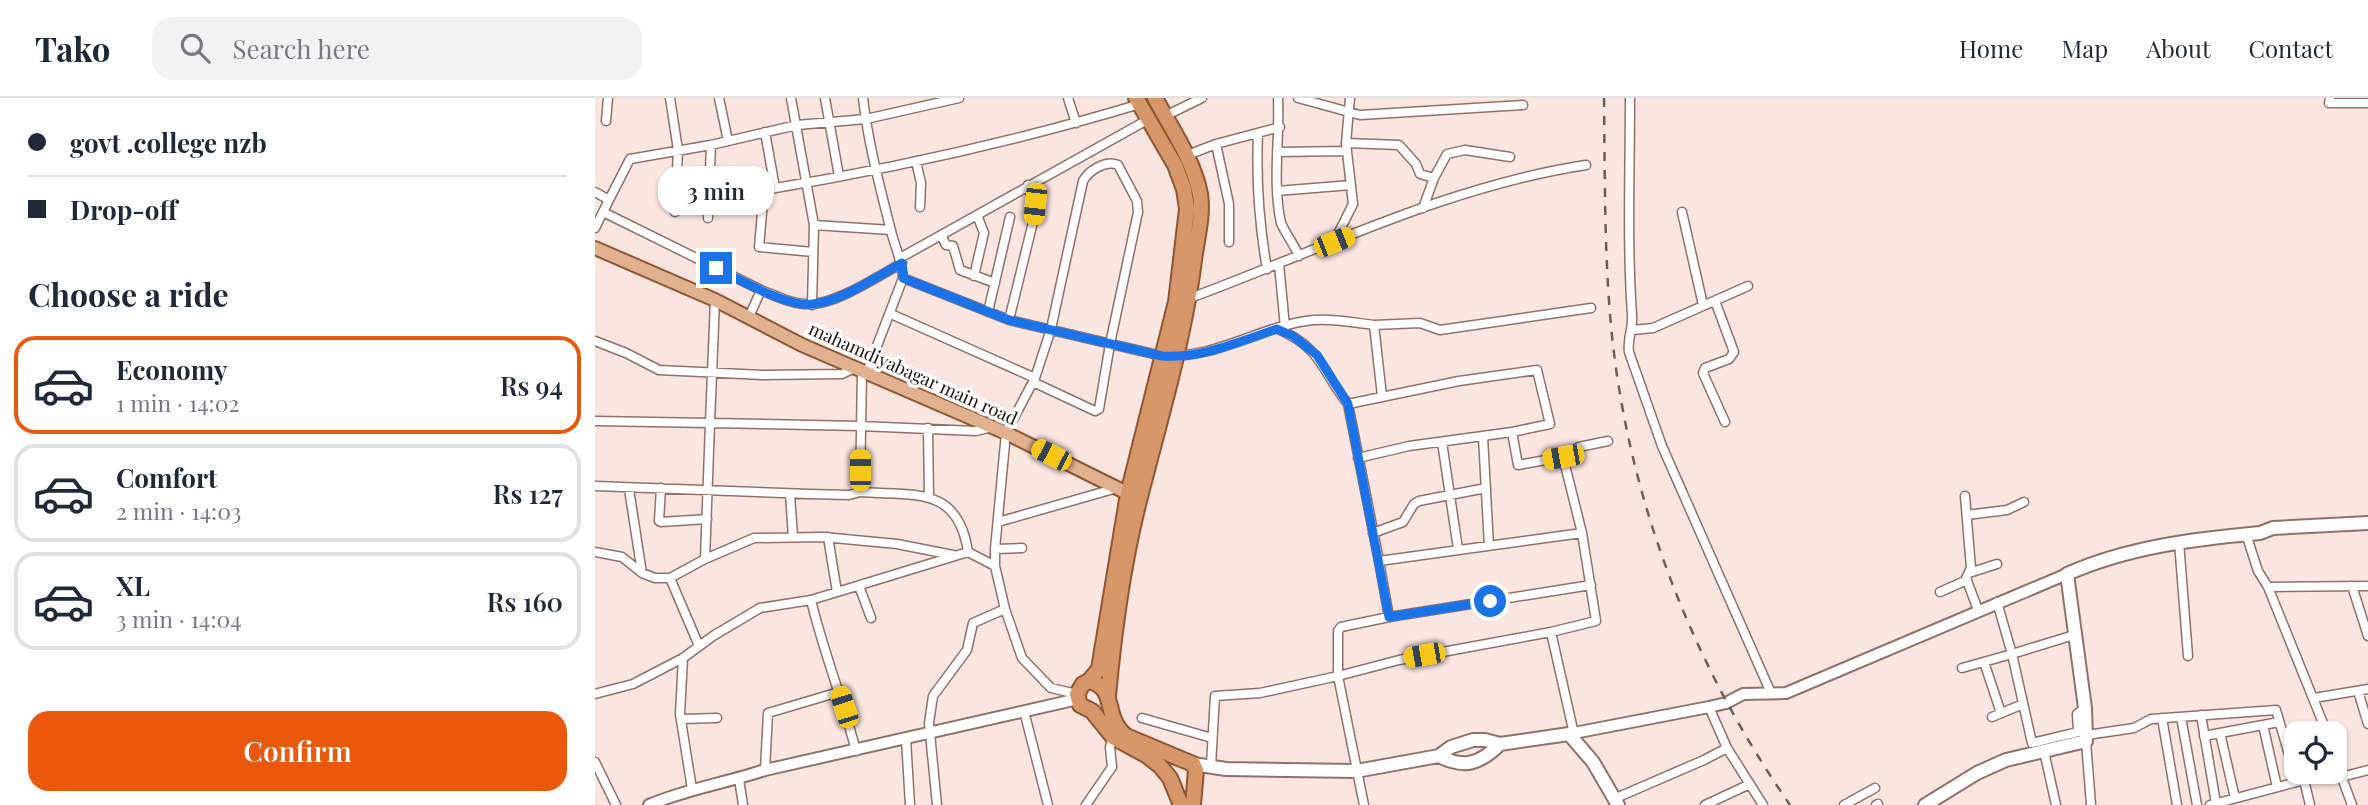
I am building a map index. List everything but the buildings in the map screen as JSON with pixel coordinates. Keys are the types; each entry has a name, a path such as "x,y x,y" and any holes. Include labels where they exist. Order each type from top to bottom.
{"highway":[{"path":"1138,101 1175,165 1186,197 1176,302 1128,494 1099,669 1090,681 1083,684 1078,697 1084,709 1097,712 1108,698 1128,494 1178,357 1190,298 1200,201 1197,185 1185,156 1155,98"},
{"path":"1090,681 1105,689 1115,733"},
{"path":"1092,711 1115,733 1160,766 1180,786 1187,785 1194,779"},
{"path":"1115,733 1187,761 1195,770 1193,805"},
{"path":"1181,805 1170,778 1171,765 1187,761"}],"main road":[{"name":"mahamdiyabagar main road","path":"595,248 715,300 802,345 1006,433 1128,494"},
{"path":"1925,805 1977,773 2006,760 2086,738 2085,708 2067,574 2118,555 2179,542 2260,533 2273,528 2368,523"},
{"path":"1187,761 1226,769 1356,771 1439,756 1451,747 1473,740 1500,744 1572,734 1617,802"},
{"path":"1439,756 1454,764 1463,763 1487,757 1500,744"}],"street":[{"path":"606,121 608,98"},
{"path":"670,98 678,150 675,212"},
{"path":"719,98 728,141"},
{"path":"791,98 814,225 812,305"},
{"path":"825,98 839,176"},
{"path":"860,492 862,370 891,314 903,278 863,98"},
{"path":"595,228 630,159 711,145 797,125 866,119 959,98"},
{"path":"1068,98 1076,123"},
{"path":"1164,116 1202,98"},
{"path":"1278,98 1280,127 1277,191 1282,225 1299,256"},
{"path":"1297,98 1348,113 1376,115 1523,105"},
{"path":"1334,242 1353,204 1346,147 1350,98"},
{"path":"1630,98 1628,263 1633,330 1629,352 1662,446 1771,693"},
{"path":"2330,98 2329,103 2368,103"},
{"path":"813,252 758,246 764,190 877,170 1076,123 1138,101"},
{"path":"603,212 761,290 812,305 859,287 941,235 1149,119"},
{"path":"1185,156 1216,144 1280,127"},
{"path":"765,132 775,188"},
{"path":"1258,133 1256,174 1260,227 1267,269"},
{"path":"1216,144 1229,204 1229,242"},
{"path":"708,218 711,145"},
{"path":"1277,152 1399,145 1416,164 1420,174 1434,178"},
{"path":"1423,208 1442,160 1453,152 1465,150 1510,157"},
{"path":"916,161 921,183 920,207"},
{"path":"891,314 1034,380 1098,411 1139,207 1118,165 1104,164 1083,181 1051,329 1034,380 1006,433 995,549 995,566 1005,609 1022,658 1051,688 1078,697"},
{"path":"1190,298 1423,208 1503,183 1586,165"},
{"path":"1009,320 1033,222 1035,204 1028,185"},
{"path":"1277,191 1350,185"},
{"path":"595,192 609,200"},
{"path":"1682,212 1703,305"},
{"path":"974,276 984,233 977,215"},
{"path":"988,312 1010,217"},
{"path":"814,225 891,230"},
{"path":"941,235 946,244 953,246 957,268 995,283"},
{"path":"1279,264 1281,328"},
{"path":"903,278 1009,320 1162,356 1178,357 1216,350 1281,328 1315,320 1374,325 1420,323 1440,330 1591,308"},
{"path":"1633,330 1653,328 1748,286"},
{"path":"749,317 761,290"},
{"path":"705,559 715,300"},
{"path":"1715,300 1734,352 1729,359 1705,369 1703,373 1725,422"},
{"path":"1374,325 1382,396"},
{"path":"1281,328 1317,355 1348,404 1389,617"},
{"path":"595,341 659,370 763,375 842,374 862,370"},
{"path":"1348,404 1459,381 1537,370 1550,424 1483,437 1409,446 1358,458"},
{"path":"595,421 860,426 976,432 992,427"},
{"path":"928,428 929,498"},
{"path":"1512,432 1518,465 1563,457 1580,447 1608,441"},
{"path":"1483,437 1489,546"},
{"path":"1442,442 1458,549"},
{"path":"1211,766 1216,695 1260,693 1399,660 1595,623 1597,620 1582,533 1563,457"},
{"path":"595,486 790,494 849,495 860,492 929,498 953,510 957,515 963,525 968,552"},
{"path":"661,488 659,521 707,519"},
{"path":"1373,533 1403,522 1414,504 1419,501 1486,488"},
{"path":"629,489 642,573"},
{"path":"790,494 793,537"},
{"path":"998,522 1128,494"},
{"path":"1965,496 1971,568 1968,577 1978,610"},
{"path":"1966,515 2007,510 2024,502"},
{"path":"1379,561 1582,533"},
{"path":"2246,534 2258,571 2268,587 2322,721"},
{"path":"595,552 622,557 642,573 655,578 670,578 705,559 754,538 828,537 897,544 956,556"},
{"path":"828,537 837,592"},
{"path":"2179,542 2188,656"},
{"path":"995,549 1022,548"},
{"path":"595,694 633,684 683,658 760,608 811,600 968,552 995,566"},
{"path":"1940,592 1997,564"},
{"path":"1551,632 1572,734 1709,707 1726,703 1743,694 1786,693 2067,574"},
{"path":"670,578 699,646"},
{"path":"1364,805 1338,676 1338,631 1341,626 1591,585"},
{"path":"859,586 871,618"},
{"path":"2352,586 2368,636"},
{"path":"2268,587 2368,586"},
{"path":"811,600 820,638 856,751"},
{"path":"1997,602 2012,654 2031,741 2033,743 2078,732 2077,714 2085,708"},
{"path":"937,805 930,733 933,696 967,650 973,623 1005,609"},
{"path":"1962,668 2074,635"},
{"path":"683,658 681,719 692,789"},
{"path":"1984,662 2001,713"},
{"path":"2314,698 2368,689"},
{"path":"2358,691 2367,720"},
{"path":"765,770 768,713 839,692"},
{"path":"649,805 692,789 739,779 765,770 856,751 1078,697"},
{"path":"1992,717 2023,704"},
{"path":"1709,707 1727,748 1763,805"},
{"path":"2091,805 2086,738 2134,728 2148,720 2276,710 2284,736"},
{"path":"1024,711 1048,805"},
{"path":"2201,715 2213,804 2288,784"},
{"path":"2181,716 2197,805"},
{"path":"681,719 717,718"},
{"path":"1142,718 1212,738"},
{"path":"2162,718 2177,805"},
{"path":"2204,736 2279,722"},
{"path":"2263,725 2277,787"},
{"path":"1086,805 1112,768 1110,747 1115,733"},
{"path":"2220,733 2235,799"},
{"path":"906,739 910,805"},
{"path":"1617,802 1727,748"},
{"path":"2044,751 2056,805"},
{"path":"595,762 616,805"},
{"path":"2347,771 2368,770"},
{"path":"739,779 743,805"},
{"path":"1705,805 1750,784"},
{"path":"2301,784 2310,805"},
{"path":"2342,784 2352,805"},
{"path":"1844,805 1875,788"}],"railway":[{"path":"1604,98 1609,306 1621,399 1634,461 1671,581 1696,640 1755,752 1790,805"}],"route":[{"path":"716,268 761,290 812,305 859,287 902,263 903,278 1009,320 1162,356 1178,357 1216,350 1277,329 1307,345 1317,355 1348,404 1389,617 1490,601"}]}
